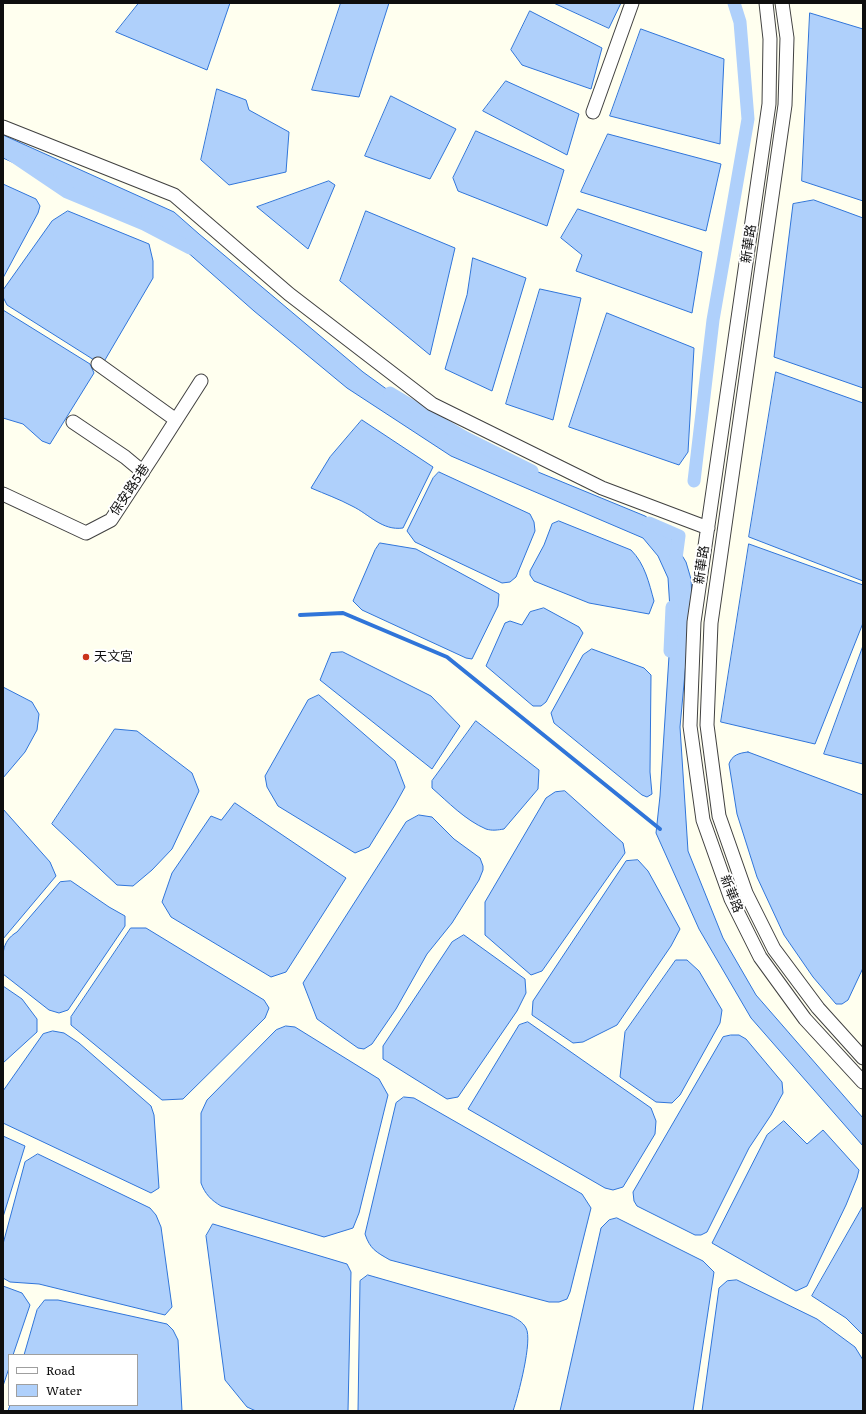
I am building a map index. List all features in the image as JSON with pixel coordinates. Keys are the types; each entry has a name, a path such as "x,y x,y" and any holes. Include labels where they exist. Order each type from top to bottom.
{"street":[{"path":"593,112 632,3"},
{"name":"新華路","path":"766,3 770,39 769,104 694,622 690,726 703,820 731,899 760,957 805,1019 863,1082"},
{"name":"新華路","path":"782,3 787,38 785,105 710,623 707,725 719,816 746,893 774,949 818,1008 863,1058"},
{"path":"3,127 174,195 289,294 432,404 602,488 708,528"},
{"path":"98,364 176,420"},
{"name":"保安路5巷","path":"3,494 86,532 111,520 201,381"},
{"path":"73,422 125,457 143,472"}],"water":[{"path":"139,3 230,3 207,70 116,32"},
{"path":"341,3 389,3 359,97 312,90"},
{"path":"554,3 621,3 609,28"},
{"path":"530,11 602,48 591,89 522,65 511,50"},
{"path":"810,13 863,29 863,201 802,181"},
{"path":"641,29 724,59 720,144 610,116"},
{"path":"506,81 579,114 567,155 483,111"},
{"path":"217,89 246,100 249,110 289,132 286,172 229,185 201,160"},
{"path":"391,96 456,129 430,179 365,156"},
{"path":"476,131 564,170 547,226 458,191 453,178"},
{"path":"608,134 721,164 706,231 581,192"},
{"path":"3,135 174,212 363,372 443,430 470,444 645,516 667,531 686,562 691,579 692,597 680,727 688,851 723,938 756,995 863,1118 863,1146 751,1018 699,929 656,833 660,796 671,625 668,578 658,556 643,538 451,456 347,388 254,311 159,227 3,158"},
{"path":"329,181 335,185 308,249 257,207"},
{"path":"3,184 36,199 40,206 38,213 3,278"},
{"path":"814,200 863,218 863,388 774,357 793,204"},
{"path":"578,209 702,252 692,313 576,271 582,255 561,238"},
{"path":"68,211 149,244 153,261 153,278 102,365 7,305 3,297 3,290 52,221"},
{"path":"366,211 455,248 430,355 340,281"},
{"path":"473,258 526,278 492,391 445,369 467,295"},
{"path":"540,289 581,298 553,420 506,404"},
{"path":"3,310 90,364 94,373 50,444 42,441 23,424 3,418"},
{"path":"607,313 694,348 688,452 679,465 569,427"},
{"path":"776,372 863,403 863,581 749,537"},
{"path":"362,420 433,467 403,528 389,527 382,524 347,503 311,488 330,457"},
{"path":"439,472 530,514 534,522 535,531 516,577 510,582 502,583 415,542 407,531 433,478"},
{"path":"559,521 631,550 636,555 646,574 654,601 649,614 589,603 534,581 530,575 530,571 544,545 552,524"},
{"path":"380,543 416,549 499,594 498,606 472,659 466,658 362,610 353,601 375,550"},
{"path":"749,544 863,585 863,623 815,744 721,722"},
{"path":"544,608 579,627 583,633 546,702 541,706 533,706 486,666 505,623 510,621 522,625 530,612"},
{"path":"863,646 863,764 824,754"},
{"path":"592,649 644,668 651,675 650,772 652,794 647,797 642,795 554,723 551,713 583,655"},
{"path":"343,652 431,696 460,726 432,769 320,680 331,653"},
{"path":"3,687 32,702 39,714 37,730 25,752 3,778"},
{"path":"319,695 395,761 405,787 369,847 355,853 278,806 267,787 265,776 308,700"},
{"path":"476,721 539,770 538,789 504,829 490,830 478,825 457,810 432,788 432,781"},
{"path":"115,729 137,731 192,773 199,791 172,849 152,870 133,886 117,885 52,824"},
{"path":"748,752 863,795 863,968 848,1000 842,1004 836,1004 813,977 784,935 757,877 737,814 729,764 732,758 736,755"},
{"path":"565,791 623,843 625,853 542,971 531,975 485,935 485,902 546,798 555,792"},
{"path":"235,803 346,878 286,972 271,977 171,917 162,902 172,873 211,816 221,820"},
{"path":"3,809 50,862 56,876 3,939"},
{"path":"419,815 432,817 454,839 480,858 483,870 479,880 452,923 427,954 396,1009 372,1044 364,1049 358,1048 317,1019 303,983 406,822"},
{"path":"638,860 648,871 680,929 671,946 617,1025 583,1042 573,1043 532,1015 533,1001 626,861"},
{"path":"71,881 125,916 125,926 68,1010 59,1013 49,1010 3,974 3,956 5,945 8,940 17,932 60,882"},
{"path":"131,928 146,928 264,1000 269,1008 265,1018 183,1099 162,1100 71,1025 71,1017"},
{"path":"464,935 525,979 526,993 517,1011 458,1097 447,1099 383,1059 383,1046 452,942"},
{"path":"676,960 687,960 699,971 722,1010 720,1023 680,1095 672,1103 656,1102 620,1077 625,1032"},
{"path":"3,986 22,999 37,1019 37,1032 3,1063"},
{"path":"528,1022 651,1108 656,1121 655,1134 623,1187 613,1190 605,1188 468,1109 519,1025"},
{"path":"286,1026 295,1027 379,1079 388,1095 359,1213 353,1228 324,1237 221,1206 209,1196 201,1183 201,1113 207,1100 276,1030"},
{"path":"53,1031 64,1033 79,1043 151,1106 154,1115 159,1188 151,1193 3,1123 3,1091 43,1034"},
{"path":"739,1035 746,1039 782,1082 783,1093 771,1115 749,1148 707,1232 701,1235 695,1235 637,1206 634,1201 633,1192 723,1037"},
{"path":"404,1097 414,1098 582,1194 591,1208 567,1299 559,1302 549,1302 390,1260 371,1247 365,1234 396,1103"},
{"path":"784,1121 807,1144 823,1130 859,1170 846,1205 807,1286 796,1291 712,1243 767,1135"},
{"path":"3,1136 25,1146 3,1217"},
{"path":"38,1154 150,1208 156,1215 161,1227 172,1307 165,1315 39,1284 10,1282 3,1278 3,1244 25,1162"},
{"path":"863,1206 863,1335 846,1318 812,1296"},
{"path":"617,1218 703,1261 714,1272 693,1411 560,1411 601,1228 609,1220"},
{"path":"213,1224 347,1264 351,1272 348,1411 256,1411 247,1407 225,1380 206,1236"},
{"path":"368,1275 511,1316 522,1322 528,1334 528,1344 524,1368 513,1411 358,1411 360,1281"},
{"path":"737,1280 817,1319 855,1347 863,1360 863,1411 702,1411 719,1288 727,1281"},
{"path":"3,1286 22,1293 30,1305 13,1354 8,1354 8,1371 3,1386"},
{"path":"45,1300 58,1300 167,1324 173,1330 178,1340 182,1411 8,1411 10,1406 138,1406 138,1354 24,1354 37,1310"}],"waterway":[{"path":"694,481 713,320 748,119 740,22 734,3"},
{"path":"3,149 67,192 144,224 190,248"},
{"path":"390,393 464,437 532,471"},
{"path":"649,523 679,536 675,566"},
{"path":"670,651 672,607"},
{"path":"300,615 343,613 447,657 660,829"}],"place":[{"name":"天文宮","path":"86,657"}]}
